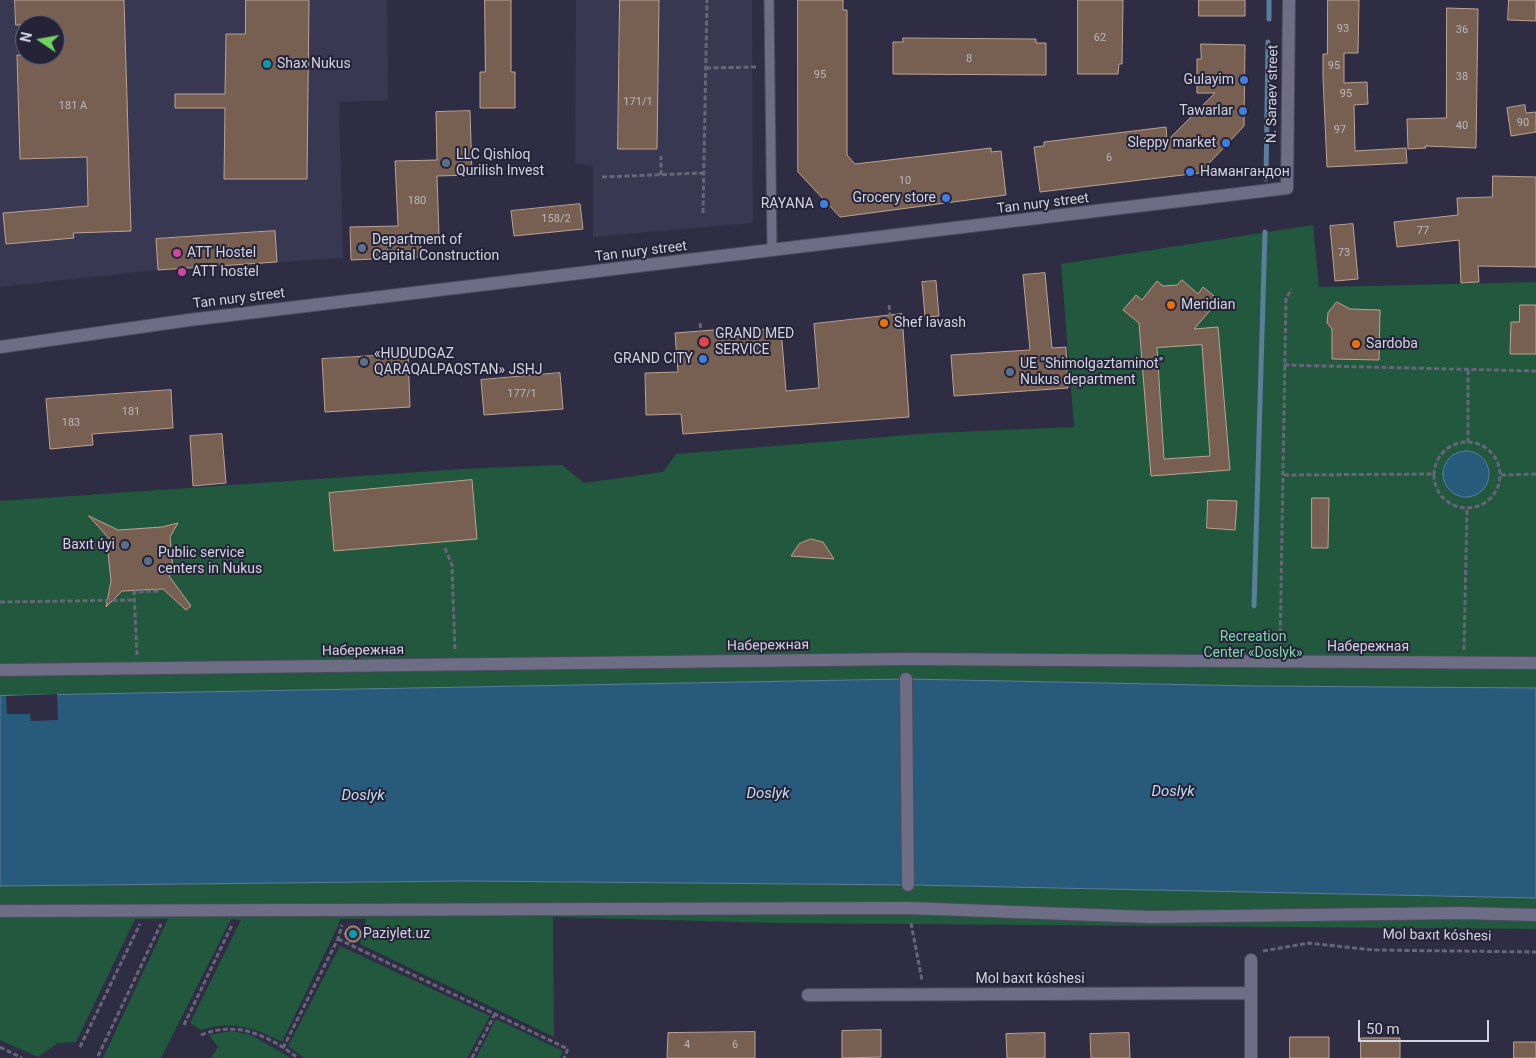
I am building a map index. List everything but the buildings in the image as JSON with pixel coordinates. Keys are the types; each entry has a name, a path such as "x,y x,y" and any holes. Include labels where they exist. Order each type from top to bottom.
{"street":[{"name":"N. Saraev street","path":"1287,188 1289,0"},
{"name":"Tan nury street","path":"0,348 188,320 895,237 1287,188"},
{"name":"Набережная","path":"0,670 905,659 1536,663"},
{"path":"906,679 908,885"},
{"path":"0,910 908,908 1149,917 1462,913 1536,915"},
{"path":"1251,1058 1252,960"},
{"name":"Mol baxıt kóshesi","path":"808,995 1251,993"}],"lane":[{"path":"768,0 772,250"}],"path":[{"path":"703,213 707,0"},
{"path":"706,68 769,67"},
{"path":"661,156 661,175"},
{"path":"602,177 704,174"},
{"path":"1280,661 1286,298 1292,289"},
{"path":"889,305 890,315"},
{"path":"700,323 701,331"},
{"path":"1284,365 1536,371"},
{"path":"1468,370 1468,442"},
{"path":"1468,442 1484,446 1493,454 1499,464 1501,475 1499,486 1490,498 1478,507 1467,508 1447,502 1440,494 1434,474 1436,463 1442,453 1451,446 1468,442"},
{"path":"1284,475 1434,474"},
{"path":"1501,475 1536,474"},
{"path":"1464,662 1467,508"},
{"path":"444,548 452,565 451,591 456,665"},
{"path":"138,668 134,592 159,591 159,589"},
{"path":"0,602 134,600"},
{"path":"908,908 925,994"},
{"path":"184,1025 239,910"},
{"path":"283,1048 338,938 347,910"},
{"path":"80,1047 146,911"},
{"path":"98,1056 168,911"},
{"path":"338,938 568,1049 564,1058"},
{"name":"Mol baxıt kóshesi","path":"1252,960 1262,951 1309,943 1373,950 1536,952"},
{"path":"472,1058 495,1014"},
{"path":"202,1035 228,1028 252,1031 298,1058"},
{"path":"0,1047 22,1058"}],"shaded area":[{"path":"0,0 387,0 388,100 339,102 343,258 158,270 0,287"},
{"path":"576,0 752,0 753,223 593,237 593,166 575,164"}],"green space":[{"name":"Recreation Center «Doslyk»","path":"1313,225 1319,287 1536,282 1536,929 776,923 553,917 554,1037 360,944 366,919 340,919 282,1042 253,1029 223,1026 201,1030 190,1023 241,920 231,919 161,1058 103,1058 168,919 135,919 76,1042 58,1043 38,1057 0,1040 0,501 462,469 562,465 584,483 663,472 676,454 933,433 1074,427 1061,264"},
{"path":"340,946 490,1016 467,1058 304,1058 288,1046"},
{"path":"496,1019 563,1051 560,1058 476,1058"},
{"path":"231,1031 251,1035 291,1058 211,1058 218,1047 209,1035"}],"water":[{"path":"1462,451 1470,451 1479,455 1485,461 1489,474 1485,487 1479,493 1470,497 1462,497 1453,493 1447,487 1443,478 1443,470 1447,461 1453,455"},
{"name":"Doslyk","path":"906,679 1254,686 1536,688 1536,898 913,885 463,881 0,886 0,696"}],"pier":[{"path":"57,694 58,720 31,721 30,714 7,714 6,696"}],"waterway":[{"path":"1269,0 1269,19"},
{"path":"1266,179 1268,42"},
{"path":"1254,606 1265,232"}],"place":[{"name":"Shax Nukus","path":"267,64"},
{"name":"Gulayim","path":"1244,80"},
{"name":"Tawarlar","path":"1243,111"},
{"name":"Sleppy market","path":"1226,143"},
{"name":"LLC Qishloq Qurilish Invest","path":"446,163"},
{"name":"Намангандон","path":"1190,172"},
{"name":"Grocery store","path":"946,198"},
{"name":"RAYANA","path":"824,204"},
{"name":"Department of Capital Construction","path":"362,248"},
{"name":"ATT Hostel","path":"177,253"},
{"name":"ATT hostel","path":"182,272"},
{"name":"Meridian","path":"1171,305"},
{"name":"Shef lavash","path":"884,323"},
{"name":"GRAND MED SERVICE","path":"704,342"},
{"name":"Sardoba","path":"1356,344"},
{"name":"GRAND CITY","path":"703,359"},
{"name":"«HUDUDGAZ QARAQALPAQSTAN» JSHJ","path":"364,362"},
{"name":"UE \"Shimolgaztaminot\" Nukus department","path":"1010,372"},
{"name":"Baxıt úyi","path":"125,545"},
{"name":"Public service centers in Nukus","path":"148,561"},
{"name":"Paziylet.uz","path":"353,934"}]}
